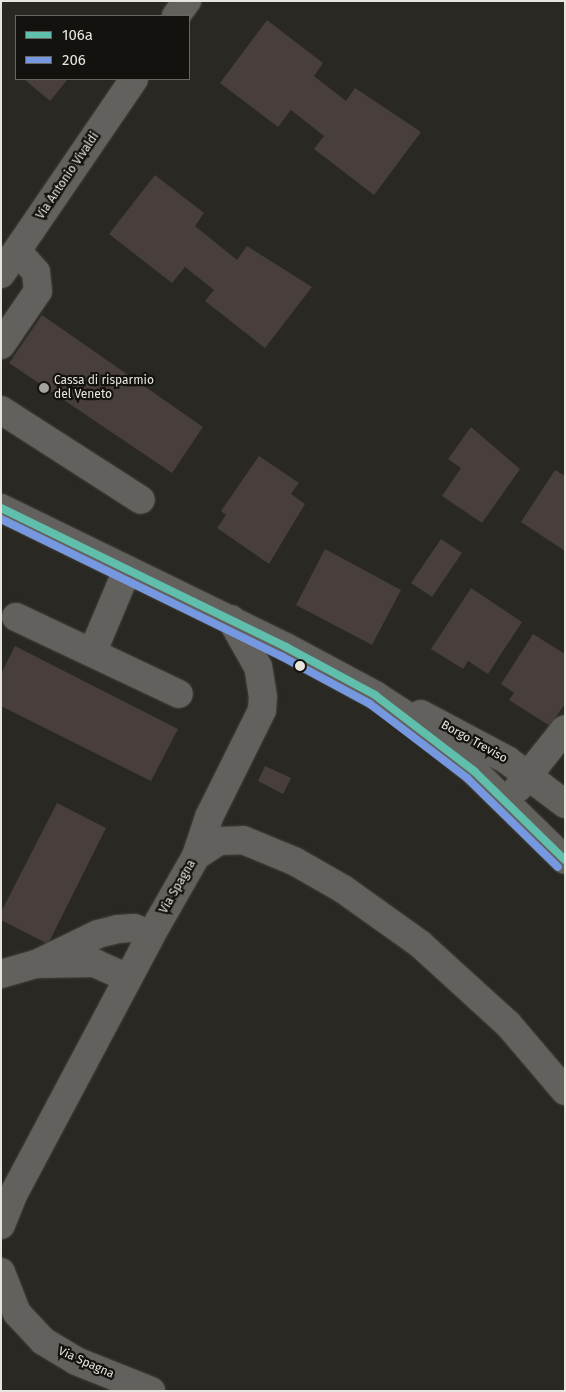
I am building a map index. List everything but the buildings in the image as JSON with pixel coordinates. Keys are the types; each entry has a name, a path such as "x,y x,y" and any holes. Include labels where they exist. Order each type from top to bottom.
{"street":[{"path":"177,15 187,1"},
{"name":"Via Antonio Vivaldi","path":"1,274 133,80"},
{"path":"1,345 38,291 36,272 17,251"},
{"path":"1,410 141,500"},
{"name":"Borgo Treviso","path":"1,508 231,619 375,695 443,724 529,775 565,804"},
{"path":"93,651 127,570"},
{"path":"16,617 93,651 179,694"},
{"path":"196,856 208,817 262,710 263,697 258,667 231,619"},
{"name":"Borgo Treviso","path":"375,695 425,731 507,801 565,860"},
{"path":"507,801 565,729"},
{"name":"Via Spagna","path":"1,1225 12,1195 151,935 196,856 219,841 243,840 294,861 342,889 420,944 464,981 508,1024 565,1092"},
{"path":"1,974 36,964 112,930 134,928 151,935"},
{"path":"36,964 95,963 128,978"},
{"name":"Via Spagna","path":"1,1272 14,1308 43,1341 76,1360 151,1391"}],"transit line":[{"name":"106a","path":"1,508 286,647 375,695 474,771 565,860"},
{"name":"206","path":"1,519 281,656 370,704 467,778 558,867"}],"place":[{"name":"Cassa di risparmio del Veneto","path":"44,388"}]}
